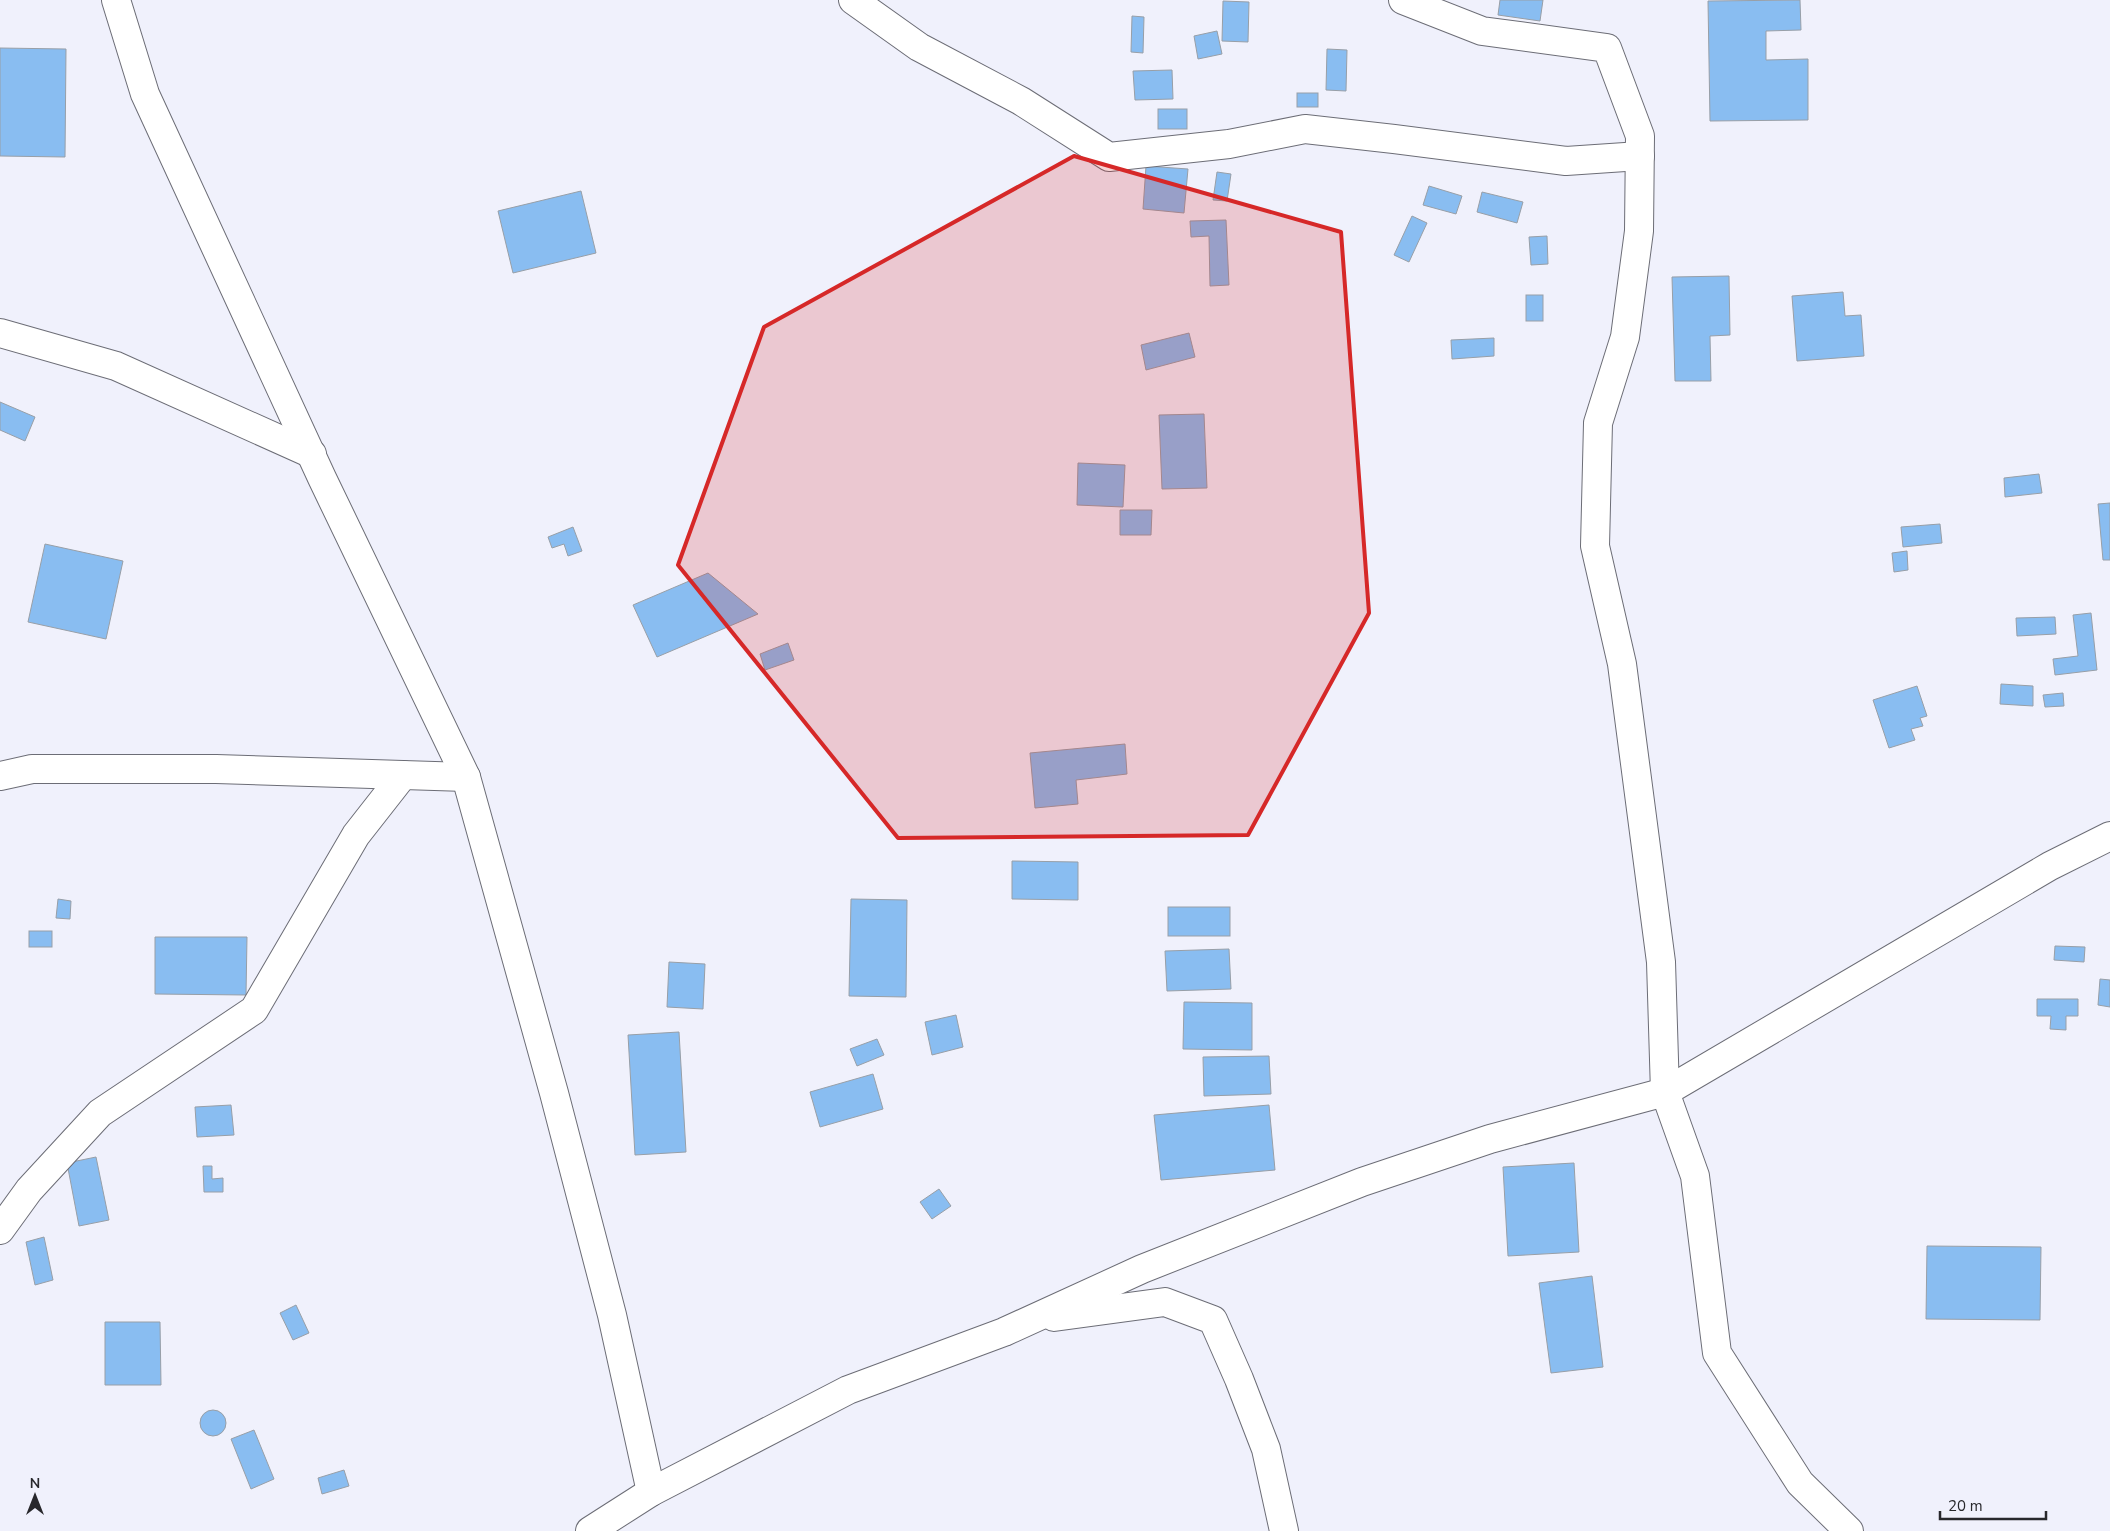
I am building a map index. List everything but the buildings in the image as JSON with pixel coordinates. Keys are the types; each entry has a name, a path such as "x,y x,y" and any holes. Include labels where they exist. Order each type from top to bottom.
{"street":[{"path":"116,0 145,94 312,454 466,777 554,1093 607,1296 651,1492"},
{"path":"854,0 919,47 1021,102 1109,157 1229,144 1305,129 1394,138 1566,162 1640,156"},
{"path":"1403,0 1482,31 1607,48 1640,136 1639,231 1625,337 1598,423 1595,546 1622,664 1661,962 1665,1092 1696,1176 1717,1353 1800,1483 1849,1531"},
{"path":"0,333 116,366 312,454"},
{"path":"0,776 32,769 216,769 466,777"},
{"path":"0,1230 29,1190 100,1113 254,1010 356,835 403,775"},
{"path":"590,1531 651,1492 848,1390 1004,1332 1142,1269 1362,1182 1490,1139 1665,1092 2050,866 2110,836"},
{"path":"1032,1320 1165,1302 1213,1320 1239,1379 1266,1449 1284,1531"}],"highlighted area":[{"path":"1074,156 1341,232 1369,613 1248,835 898,838 678,565 764,327"}]}
